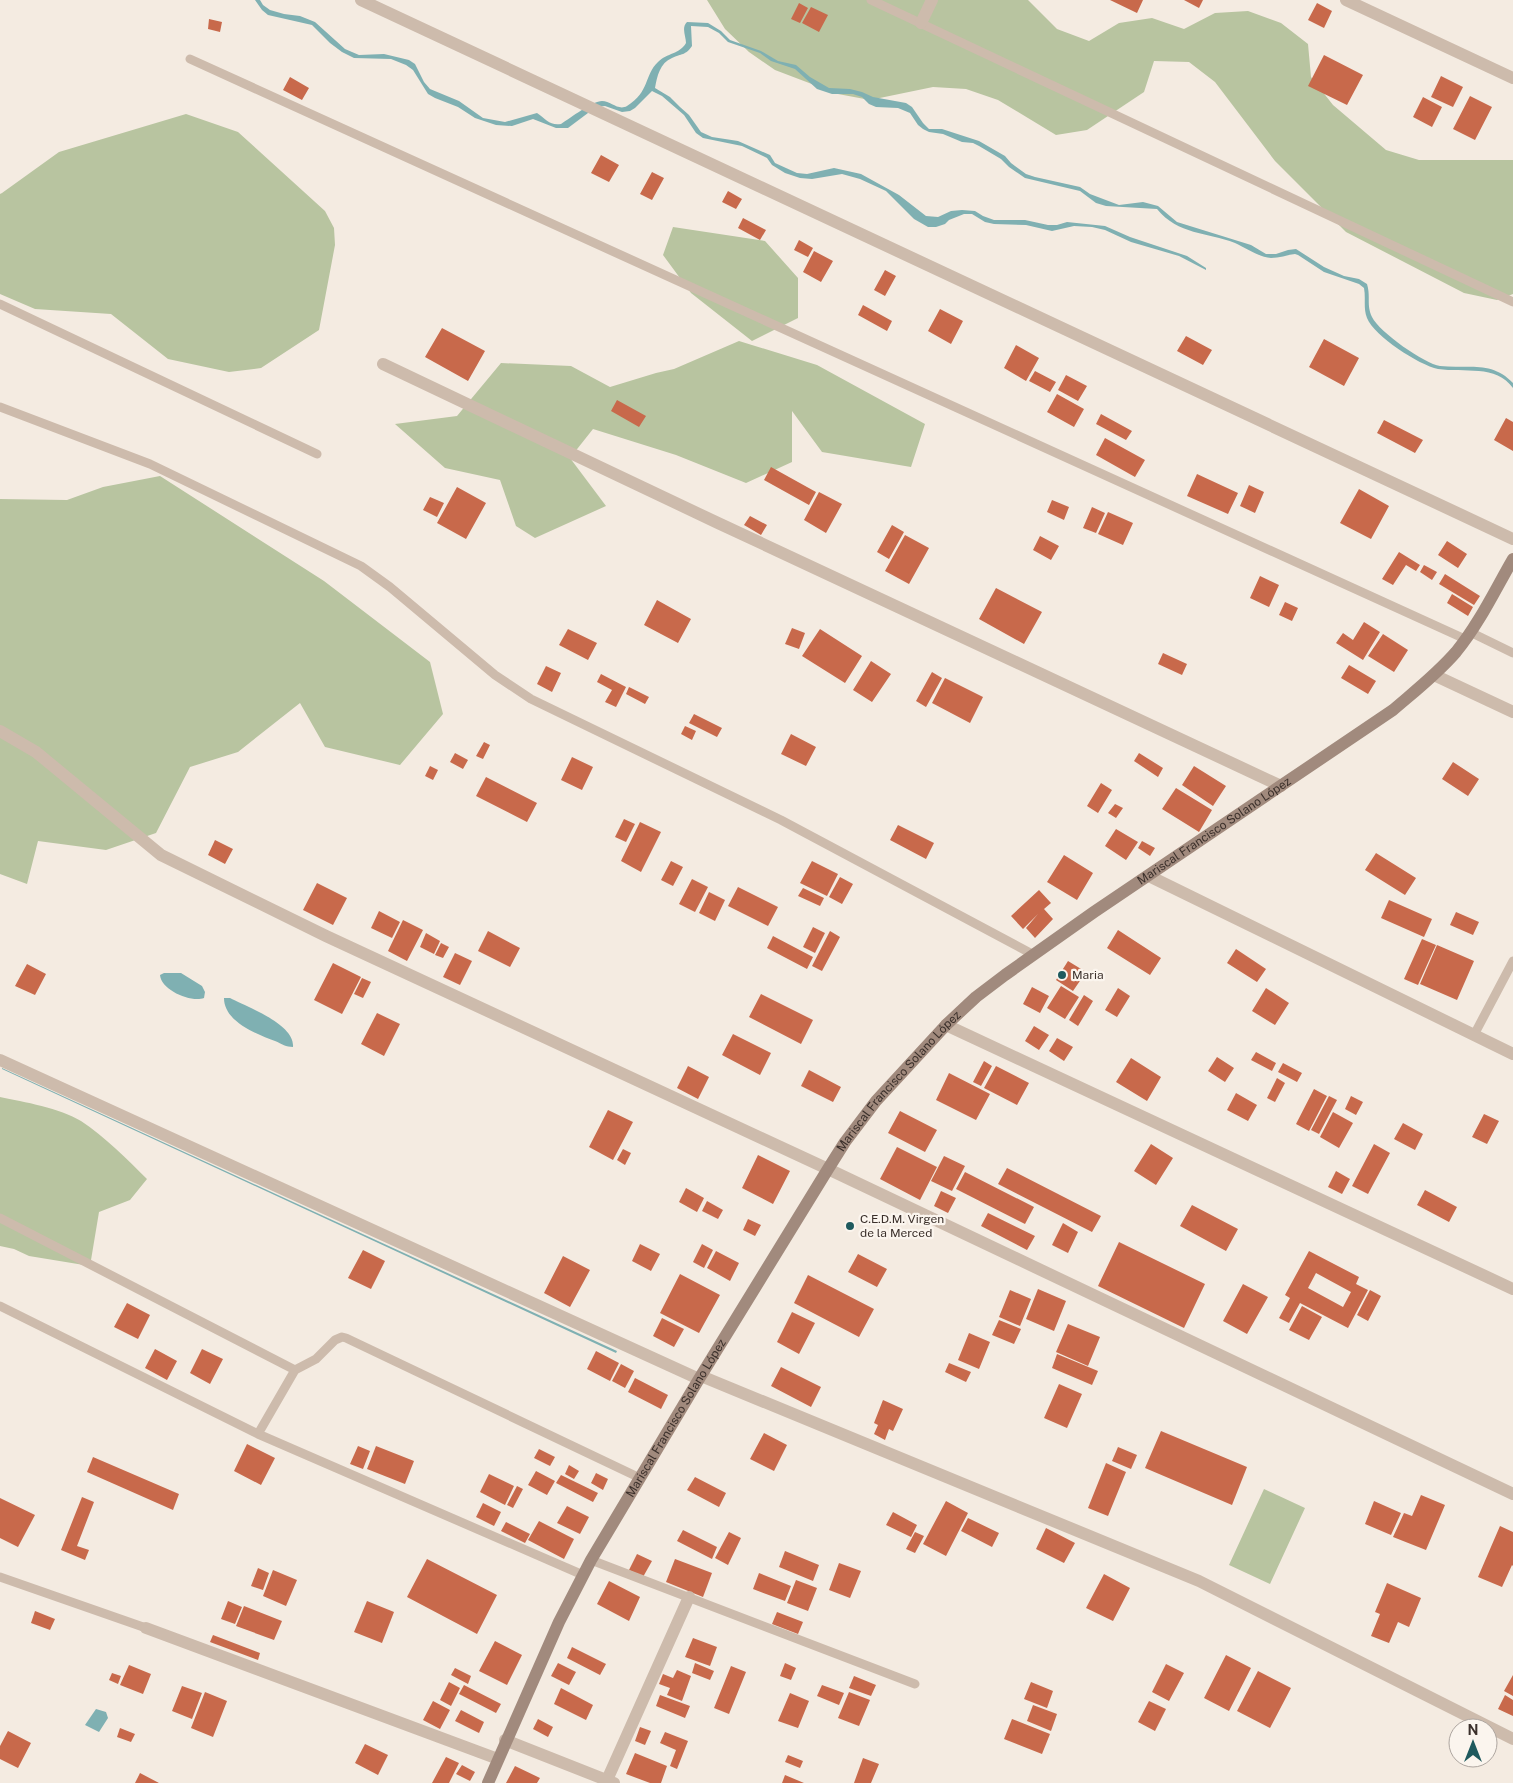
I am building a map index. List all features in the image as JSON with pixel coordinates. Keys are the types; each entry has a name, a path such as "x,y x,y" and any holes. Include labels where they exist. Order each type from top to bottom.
{"main road":[{"name":"Mariscal Francisco Solano López","path":"488,1783 559,1622 591,1560 700,1377 828,1169 845,1142 876,1101 946,1025 976,998 1034,955 1393,710 1434,675 1468,636 1513,559"}],"street":[{"path":"361,0 1513,539"},
{"path":"921,23 932,0"},
{"path":"1346,0 1513,78"},
{"path":"383,364 727,528 1281,786"},
{"path":"1434,675 1513,712"},
{"path":"0,731 36,752 160,855 326,936 828,1169 1513,1494"},
{"path":"1149,876 1513,1054"},
{"path":"946,1025 1513,1289"},
{"path":"0,1060 700,1377 1198,1581 1513,1738"},
{"path":"506,1740 611,1782 689,1597"},
{"path":"146,1628 498,1759"}],"lane":[{"path":"871,0 1513,302"},
{"path":"190,59 1468,636 1513,653"},
{"path":"0,304 317,454"},
{"path":"0,407 150,464 361,566 390,587 495,674 531,699 782,820 1034,955"},
{"path":"1474,1035 1513,961"},
{"path":"0,1218 295,1370"},
{"path":"0,1306 258,1434 583,1575"},
{"path":"258,1434 295,1370 316,1359 335,1340 342,1337 640,1478"},
{"path":"591,1560 914,1684"},
{"path":"0,1577 146,1628"}],"green space":[{"path":"707,0 1028,0 1057,29 1089,41 1119,23 1152,18 1184,29 1215,13 1248,11 1281,23 1308,44 1311,77 1333,105 1386,150 1419,160 1513,160 1513,294 1497,300 1464,293 1346,232 1275,161 1215,82 1189,62 1154,61 1144,92 1087,130 1056,135 998,100 966,89 933,87 870,100 838,94 775,70 749,52 725,29"},
{"path":"186,114 238,132 325,211 334,228 335,245 319,330 261,368 229,372 168,359 111,314 35,309 0,294 0,194 59,152"},
{"path":"673,227 765,241 798,278 798,318 752,341 691,293 663,255"},
{"path":"739,341 817,365 925,424 911,467 822,452 792,411 792,462 746,483 676,455 593,429 570,458 606,506 535,538 516,526 500,480 445,468 395,424 457,416 501,363 571,366 610,387 674,369"},
{"path":"160,476 324,581 430,662 443,714 400,765 325,747 300,703 238,752 190,767 156,833 106,850 38,841 27,884 0,874 0,499 67,500 103,487"},
{"path":"0,1097 63,1112 81,1121 107,1141 147,1179 130,1200 99,1212 90,1266 29,1256 14,1249 0,1246"},
{"path":"1264,1489 1305,1508 1270,1584 1229,1565"}],"water":[{"path":"255,0 260,0 270,10 300,16 315,22 345,49 359,55 384,54 409,60 415,64 424,82 430,89 459,101 483,118 505,122 537,113 551,123 561,124 598,102 605,101 618,107 627,106 640,95 650,72 658,62 683,47 686,43 685,24 687,22 708,23 721,31 730,40 761,51 778,61 796,65 810,77 829,88 850,89 873,97 906,103 912,107 929,129 942,129 979,141 1005,156 1026,174 1080,187 1090,194 1119,205 1143,202 1158,206 1177,222 1251,245 1266,254 1276,254 1296,249 1324,267 1344,276 1359,279 1367,284 1369,308 1376,323 1383,331 1414,354 1440,366 1479,367 1497,371 1513,383 1513,388 1506,380 1489,372 1438,369 1409,356 1378,333 1371,325 1366,314 1364,288 1359,284 1324,272 1298,255 1266,257 1224,239 1193,232 1174,224 1157,209 1106,206 1096,203 1080,191 1025,178 1001,159 973,143 962,142 943,134 929,132 918,125 910,113 898,108 876,107 869,104 862,97 853,94 832,94 817,89 795,69 771,61 760,53 728,42 719,33 708,27 691,26 692,46 685,53 665,63 658,75 655,88 670,97 689,115 701,132 712,137 738,141 770,155 775,163 797,173 807,174 834,168 861,174 899,195 926,216 938,217 951,211 962,210 975,211 994,220 1025,220 1048,225 1067,222 1105,226 1130,237 1187,256 1206,268 1206,270 1179,256 1131,242 1105,230 1092,227 1074,226 1052,231 1026,225 994,224 985,222 972,214 964,214 949,220 945,224 928,227 914,219 886,191 860,179 842,174 812,179 800,178 785,173 772,165 767,158 742,146 703,138 696,133 684,115 662,96 652,91 630,111 622,112 605,106 596,107 568,128 556,128 533,119 512,126 496,125 475,118 458,107 428,94 413,70 406,65 391,59 354,58 330,43 312,25 268,15"},
{"path":"164,973 181,973 202,986 205,992 204,998 192,999 171,990 165,986 162,980 160,975"},
{"path":"224,998 230,998 269,1017 286,1031 292,1039 293,1047 259,1035 243,1026 229,1014"},
{"path":"2,1068 617,1351 616,1353"},
{"path":"96,1709 106,1712 108,1718 99,1732 85,1725"}],"building":[{"path":"1110,0 1143,0 1137,13"},
{"path":"1184,0 1203,0 1199,8"},
{"path":"799,3 808,8 800,23 791,19"},
{"path":"1317,3 1332,11 1324,28 1308,20"},
{"path":"811,7 828,15 819,32 802,23"},
{"path":"209,19 222,22 220,32 208,29"},
{"path":"1324,55 1363,75 1347,105 1308,86"},
{"path":"1441,76 1463,87 1453,107 1431,97"},
{"path":"290,77 309,88 302,100 283,90"},
{"path":"1470,96 1492,107 1475,140 1453,129"},
{"path":"1423,97 1442,107 1432,127 1413,117"},
{"path":"601,155 619,165 609,182 591,173"},
{"path":"652,172 664,178 652,200 640,194"},
{"path":"728,191 742,199 736,209 722,202"},
{"path":"743,218 766,230 760,240 738,228"},
{"path":"799,240 813,248 808,257 794,250"},
{"path":"814,251 833,261 821,282 803,272"},
{"path":"885,270 896,276 885,296 874,290"},
{"path":"863,305 892,321 887,331 858,315"},
{"path":"940,309 963,321 951,344 928,331"},
{"path":"442,328 485,351 468,381 425,357"},
{"path":"1186,336 1212,350 1203,365 1177,351"},
{"path":"1324,339 1359,358 1344,386 1309,367"},
{"path":"1016,345 1039,358 1026,381 1004,368"},
{"path":"1035,371 1056,382 1050,392 1029,381"},
{"path":"1066,375 1087,386 1078,401 1058,390"},
{"path":"1057,394 1084,409 1074,427 1047,412"},
{"path":"617,400 646,416 639,427 611,411"},
{"path":"1101,414 1132,431 1126,440 1096,424"},
{"path":"1506,418 1513,422 1513,451 1494,440"},
{"path":"1384,420 1423,440 1415,453 1377,433"},
{"path":"1105,438 1145,460 1135,477 1096,455"},
{"path":"771,467 816,492 809,505 764,480"},
{"path":"1197,474 1238,493 1228,514 1187,496"},
{"path":"1249,485 1264,492 1255,513 1240,506"},
{"path":"457,487 486,503 466,539 437,523"},
{"path":"1359,489 1389,506 1371,539 1340,523"},
{"path":"819,492 842,504 826,533 804,520"},
{"path":"430,497 444,503 437,517 423,510"},
{"path":"1052,500 1069,507 1064,520 1047,512"},
{"path":"1092,507 1105,513 1096,533 1083,528"},
{"path":"1108,512 1133,523 1123,545 1098,534"},
{"path":"750,516 767,525 761,535 744,525"},
{"path":"892,525 904,532 889,559 877,552"},
{"path":"905,535 929,548 909,584 885,571"},
{"path":"1040,536 1059,546 1051,560 1033,550"},
{"path":"1447,541 1467,554 1458,568 1438,555"},
{"path":"1399,552 1420,565 1416,571 1406,565 1393,585 1382,579"},
{"path":"1424,565 1437,572 1432,580 1420,572"},
{"path":"1445,574 1480,596 1474,605 1439,584"},
{"path":"1260,576 1279,585 1269,607 1250,598"},
{"path":"996,588 1042,612 1024,644 979,619"},
{"path":"1452,594 1473,607 1468,616 1447,603"},
{"path":"657,600 691,619 678,643 644,625"},
{"path":"1285,602 1298,608 1292,621 1279,615"},
{"path":"1364,622 1380,632 1363,660 1336,643 1343,633 1353,640"},
{"path":"792,628 805,633 799,649 785,644"},
{"path":"568,629 597,643 588,660 559,645"},
{"path":"820,629 862,656 845,683 802,656"},
{"path":"1383,634 1408,650 1394,672 1368,656"},
{"path":"1163,653 1187,664 1182,675 1158,664"},
{"path":"871,661 891,674 872,702 853,690"},
{"path":"1349,665 1376,681 1368,694 1341,678"},
{"path":"546,666 561,673 552,692 537,684"},
{"path":"932,672 942,678 926,707 916,701"},
{"path":"601,674 626,687 616,707 605,702 612,690 597,682"},
{"path":"945,678 983,697 970,723 932,703"},
{"path":"629,687 649,697 645,704 626,694"},
{"path":"694,714 722,728 717,737 689,723"},
{"path":"685,726 696,731 692,740 681,734"},
{"path":"791,734 816,747 806,766 781,754"},
{"path":"484,742 490,745 483,759 476,756"},
{"path":"455,753 468,760 463,769 450,762"},
{"path":"1139,753 1163,768 1158,777 1134,761"},
{"path":"572,757 593,767 582,790 561,780"},
{"path":"1453,762 1479,779 1468,796 1442,779"},
{"path":"430,766 438,770 433,780 425,776"},
{"path":"1194,766 1226,786 1213,806 1182,785"},
{"path":"486,777 537,803 527,822 476,796"},
{"path":"1101,783 1112,790 1098,813 1087,806"},
{"path":"1176,788 1212,810 1199,832 1162,809"},
{"path":"1115,804 1123,808 1116,818 1108,813"},
{"path":"624,819 635,824 626,842 615,837"},
{"path":"640,822 661,832 641,872 621,861"},
{"path":"898,825 934,843 926,859 890,840"},
{"path":"1116,829 1138,842 1126,860 1105,846"},
{"path":"215,840 233,849 225,864 208,855"},
{"path":"1142,841 1155,848 1150,856 1138,848"},
{"path":"1376,853 1416,878 1405,895 1365,870"},
{"path":"1064,855 1093,873 1077,900 1047,882"},
{"path":"671,861 683,867 673,886 661,880"},
{"path":"812,861 838,874 827,896 800,883"},
{"path":"840,877 853,884 842,904 829,897"},
{"path":"692,879 708,887 695,912 679,904"},
{"path":"317,883 347,898 333,925 303,910"},
{"path":"738,887 778,907 768,926 728,906"},
{"path":"803,888 824,898 820,906 798,896"},
{"path":"1039,890 1051,903 1044,909 1053,919 1035,938 1026,928 1038,914 1023,929 1011,916"},
{"path":"709,892 725,900 715,921 699,913"},
{"path":"1389,900 1432,919 1424,937 1381,918"},
{"path":"379,911 400,922 392,938 371,928"},
{"path":"1456,912 1479,922 1473,935 1450,925"},
{"path":"403,920 423,930 407,961 388,951"},
{"path":"813,927 825,933 815,953 803,947"},
{"path":"1118,930 1161,958 1150,975 1107,948"},
{"path":"488,931 520,948 510,967 478,951"},
{"path":"830,931 840,937 822,971 812,966"},
{"path":"426,933 440,941 434,954 420,947"},
{"path":"773,936 813,957 807,969 767,948"},
{"path":"1422,939 1436,945 1418,985 1404,979"},
{"path":"441,943 449,947 443,958 435,955"},
{"path":"1437,945 1474,961 1457,1000 1420,984"},
{"path":"1236,949 1266,969 1257,982 1227,963"},
{"path":"455,953 472,961 460,985 443,977"},
{"path":"1068,961 1086,972 1073,991 1056,980"},
{"path":"333,963 361,977 342,1014 314,1000"},
{"path":"27,964 46,974 35,995 15,986"},
{"path":"362,978 371,982 363,998 354,994"},
{"path":"1061,986 1079,997 1065,1019 1047,1008"},
{"path":"1032,987 1049,996 1040,1013 1023,1004"},
{"path":"1118,988 1130,996 1117,1017 1105,1010"},
{"path":"1266,988 1289,1003 1275,1025 1252,1011"},
{"path":"761,994 813,1020 801,1044 749,1017"},
{"path":"1084,995 1093,1001 1078,1026 1069,1020"},
{"path":"377,1013 400,1024 384,1056 361,1044"},
{"path":"1034,1026 1049,1035 1039,1050 1025,1041"},
{"path":"733,1034 771,1053 760,1075 722,1055"},
{"path":"1057,1038 1073,1047 1064,1061 1049,1051"},
{"path":"1256,1052 1276,1063 1272,1071 1251,1060"},
{"path":"1217,1057 1234,1068 1225,1082 1208,1071"},
{"path":"1131,1058 1161,1077 1147,1101 1116,1082"},
{"path":"984,1061 992,1066 981,1086 973,1082"},
{"path":"1283,1063 1302,1073 1297,1082 1278,1072"},
{"path":"688,1066 709,1077 698,1099 677,1088"},
{"path":"996,1066 1029,1083 1017,1105 984,1088"},
{"path":"809,1070 841,1087 833,1102 801,1086"},
{"path":"949,1073 990,1094 976,1120 936,1100"},
{"path":"1277,1078 1285,1083 1275,1102 1267,1098"},
{"path":"1314,1089 1327,1096 1309,1131 1296,1124"},
{"path":"1236,1093 1257,1105 1248,1121 1227,1110"},
{"path":"1329,1096 1337,1100 1319,1134 1311,1130"},
{"path":"1351,1096 1363,1102 1356,1115 1345,1109"},
{"path":"608,1110 633,1122 613,1160 589,1147"},
{"path":"900,1111 937,1130 925,1152 888,1133"},
{"path":"1333,1112 1353,1123 1339,1148 1320,1137"},
{"path":"1484,1114 1499,1121 1487,1144 1472,1137"},
{"path":"1403,1123 1423,1134 1415,1150 1394,1139"},
{"path":"1151,1144 1173,1158 1156,1185 1134,1171"},
{"path":"1374,1144 1390,1153 1368,1194 1352,1186"},
{"path":"897,1147 937,1167 920,1200 880,1179"},
{"path":"623,1149 631,1153 625,1165 617,1160"},
{"path":"758,1155 790,1171 773,1204 742,1188"},
{"path":"944,1156 965,1166 952,1191 931,1181"},
{"path":"1007,1168 1101,1216 1092,1232 998,1184"},
{"path":"1336,1171 1350,1179 1342,1194 1328,1187"},
{"path":"965,1172 1034,1207 1025,1224 956,1189"},
{"path":"686,1188 704,1198 697,1212 679,1202"},
{"path":"1425,1190 1457,1207 1449,1222 1417,1205"},
{"path":"941,1191 956,1198 948,1213 934,1206"},
{"path":"707,1201 723,1210 718,1219 702,1211"},
{"path":"1192,1205 1238,1229 1226,1251 1180,1226"},
{"path":"988,1213 1035,1236 1027,1250 981,1226"},
{"path":"748,1219 761,1225 755,1236 743,1230"},
{"path":"1063,1223 1078,1232 1068,1253 1052,1245"},
{"path":"1119,1242 1205,1284 1184,1328 1098,1286"},
{"path":"640,1244 660,1254 651,1271 632,1261"},
{"path":"702,1244 713,1250 704,1268 693,1262"},
{"path":"363,1250 385,1261 371,1289 348,1278"},
{"path":"716,1251 739,1263 730,1281 707,1268"},
{"path":"1309,1251 1359,1277 1356,1284 1368,1290 1348,1328 1300,1303 1289,1323 1279,1318 1290,1298 1285,1295","holes":["1316,1273 1351,1292 1343,1307 1308,1288"]},
{"path":"858,1254 887,1269 877,1287 848,1272"},
{"path":"563,1256 590,1270 570,1307 544,1293"},
{"path":"680,1274 720,1295 699,1333 660,1313"},
{"path":"808,1275 874,1309 859,1337 794,1303"},
{"path":"1243,1284 1268,1297 1247,1334 1223,1321"},
{"path":"1038,1289 1066,1301 1054,1331 1026,1319"},
{"path":"1010,1290 1031,1299 1020,1326 999,1317"},
{"path":"1370,1290 1381,1296 1368,1321 1357,1315"},
{"path":"127,1303 150,1315 138,1339 114,1327"},
{"path":"1302,1306 1322,1317 1309,1340 1289,1330"},
{"path":"792,1312 815,1323 799,1354 777,1342"},
{"path":"662,1318 684,1329 674,1347 653,1336"},
{"path":"999,1320 1021,1329 1014,1344 992,1335"},
{"path":"1068,1324 1100,1337 1088,1366 1056,1352"},
{"path":"969,1333 990,1342 979,1369 958,1360"},
{"path":"155,1349 177,1361 167,1380 145,1368"},
{"path":"202,1349 223,1359 210,1384 190,1373"},
{"path":"596,1351 619,1363 610,1381 587,1369"},
{"path":"1057,1354 1098,1371 1092,1385 1052,1368"},
{"path":"949,1363 971,1372 966,1382 945,1372"},
{"path":"621,1364 634,1371 625,1388 612,1381"},
{"path":"781,1367 821,1387 811,1407 771,1386"},
{"path":"635,1378 668,1395 661,1409 628,1392"},
{"path":"1059,1384 1082,1394 1067,1428 1044,1418"},
{"path":"883,1400 903,1409 893,1431 889,1429 885,1440 874,1434 878,1425 874,1423"},
{"path":"1161,1431 1247,1467 1232,1505 1145,1468"},
{"path":"764,1433 787,1445 774,1471 750,1459"},
{"path":"247,1444 275,1458 261,1485 234,1471"},
{"path":"358,1446 370,1451 363,1469 350,1464"},
{"path":"376,1446 414,1461 405,1484 367,1469"},
{"path":"1118,1447 1137,1455 1131,1469 1112,1461"},
{"path":"539,1449 555,1457 550,1466 534,1458"},
{"path":"93,1457 179,1494 173,1510 87,1472"},
{"path":"1106,1463 1126,1472 1108,1516 1088,1508"},
{"path":"569,1465 579,1471 574,1479 565,1474"},
{"path":"536,1471 555,1481 547,1495 528,1485"},
{"path":"596,1473 608,1479 603,1490 591,1483"},
{"path":"489,1474 514,1486 505,1505 480,1492"},
{"path":"561,1475 598,1493 593,1502 556,1483"},
{"path":"695,1477 726,1493 719,1507 687,1490"},
{"path":"517,1486 523,1489 513,1508 507,1505"},
{"path":"1421,1495 1445,1505 1426,1550 1393,1537 1404,1513 1412,1516"},
{"path":"82,1497 94,1502 77,1546 89,1550 85,1560 61,1550"},
{"path":"0,1498 35,1515 18,1547 0,1538"},
{"path":"946,1501 968,1513 946,1556 923,1544"},
{"path":"1374,1501 1401,1513 1391,1535 1365,1524"},
{"path":"483,1503 501,1512 494,1526 476,1517"},
{"path":"567,1506 589,1517 580,1534 557,1523"},
{"path":"893,1512 917,1525 911,1537 886,1525"},
{"path":"968,1518 999,1533 992,1547 961,1531"},
{"path":"539,1521 574,1539 564,1559 528,1540"},
{"path":"506,1522 530,1534 525,1543 501,1531"},
{"path":"1500,1526 1513,1532 1513,1566 1502,1587 1478,1577"},
{"path":"1046,1528 1075,1543 1064,1563 1036,1549"},
{"path":"683,1530 717,1547 712,1559 677,1541"},
{"path":"729,1532 741,1538 728,1565 715,1558"},
{"path":"915,1532 924,1536 915,1553 906,1549"},
{"path":"785,1551 819,1565 813,1581 779,1567"},
{"path":"637,1554 652,1561 643,1577 629,1570"},
{"path":"427,1559 497,1595 477,1634 407,1597"},
{"path":"675,1559 712,1573 703,1597 666,1582"},
{"path":"839,1563 861,1571 850,1598 829,1590"},
{"path":"258,1568 269,1573 263,1590 251,1586"},
{"path":"273,1570 297,1580 286,1606 263,1596"},
{"path":"759,1573 791,1586 785,1601 753,1589"},
{"path":"1104,1574 1130,1588 1113,1621 1086,1608"},
{"path":"796,1580 817,1588 808,1611 787,1603"},
{"path":"609,1581 640,1597 629,1621 597,1604"},
{"path":"1387,1583 1421,1598 1409,1627 1398,1622 1389,1643 1371,1636 1380,1614 1375,1612"},
{"path":"228,1601 242,1607 235,1624 221,1619"},
{"path":"367,1601 394,1612 382,1643 354,1632"},
{"path":"244,1606 282,1621 274,1640 236,1626"},
{"path":"35,1611 55,1619 50,1630 31,1623"},
{"path":"777,1612 803,1622 798,1634 772,1624"},
{"path":"213,1635 260,1653 258,1660 210,1642"},
{"path":"693,1638 717,1647 710,1666 685,1657"},
{"path":"495,1641 522,1655 507,1685 479,1671"},
{"path":"572,1647 606,1664 600,1675 567,1658"},
{"path":"1226,1655 1251,1668 1229,1711 1204,1698"},
{"path":"558,1663 576,1672 569,1685 551,1676"},
{"path":"695,1663 714,1671 710,1680 692,1673"},
{"path":"785,1663 796,1668 791,1680 780,1676"},
{"path":"1166,1664 1184,1673 1169,1701 1152,1692"},
{"path":"129,1665 151,1674 143,1694 120,1685"},
{"path":"731,1666 746,1672 729,1714 714,1708"},
{"path":"455,1668 471,1676 468,1684 451,1675"},
{"path":"677,1670 691,1676 682,1701 667,1695 670,1688 659,1684 663,1674 673,1678"},
{"path":"1258,1671 1291,1688 1270,1728 1237,1711"},
{"path":"112,1673 121,1676 118,1684 109,1680"},
{"path":"1513,1675 1513,1696 1504,1691"},
{"path":"854,1676 876,1685 871,1696 849,1688"},
{"path":"449,1682 460,1688 451,1706 440,1700"},
{"path":"1031,1682 1053,1691 1047,1708 1024,1699"},
{"path":"464,1685 501,1704 496,1713 459,1694"},
{"path":"822,1685 844,1693 839,1705 817,1696"},
{"path":"182,1686 202,1693 192,1719 172,1711"},
{"path":"561,1688 593,1705 586,1720 554,1704"},
{"path":"205,1692 227,1701 213,1737 191,1728"},
{"path":"849,1692 870,1700 859,1726 838,1718"},
{"path":"790,1693 809,1701 798,1728 778,1721"},
{"path":"660,1695 690,1706 685,1718 656,1706"},
{"path":"1505,1695 1513,1700 1513,1716 1498,1709"},
{"path":"433,1701 450,1710 440,1729 423,1720"},
{"path":"1149,1701 1166,1709 1155,1731 1138,1722"},
{"path":"1033,1705 1057,1714 1051,1731 1027,1721"},
{"path":"461,1710 484,1722 479,1733 455,1721"},
{"path":"538,1719 553,1727 548,1737 533,1729"},
{"path":"1012,1719 1050,1734 1042,1754 1004,1739"},
{"path":"640,1727 651,1731 645,1745 635,1741"},
{"path":"120,1728 135,1734 131,1742 117,1737"},
{"path":"8,1731 31,1743 18,1768 0,1759 0,1746"},
{"path":"665,1732 688,1741 677,1769 670,1766 676,1750 660,1743"},
{"path":"365,1744 388,1755 378,1775 355,1763"},
{"path":"635,1753 667,1766 661,1783 650,1783 626,1774"},
{"path":"788,1755 803,1761 800,1768 785,1762"},
{"path":"446,1757 459,1763 449,1783 432,1783"},
{"path":"863,1758 879,1764 871,1783 854,1783"},
{"path":"462,1765 475,1772 470,1781 456,1774"},
{"path":"515,1766 540,1778 537,1783 506,1783"},
{"path":"140,1773 159,1783 135,1783"},
{"path":"785,1775 804,1783 782,1783"}],"place":[{"name":"Maria","path":"1062,975"},
{"name":"C.E.D.M. Virgen de la Merced","path":"850,1226"}]}
